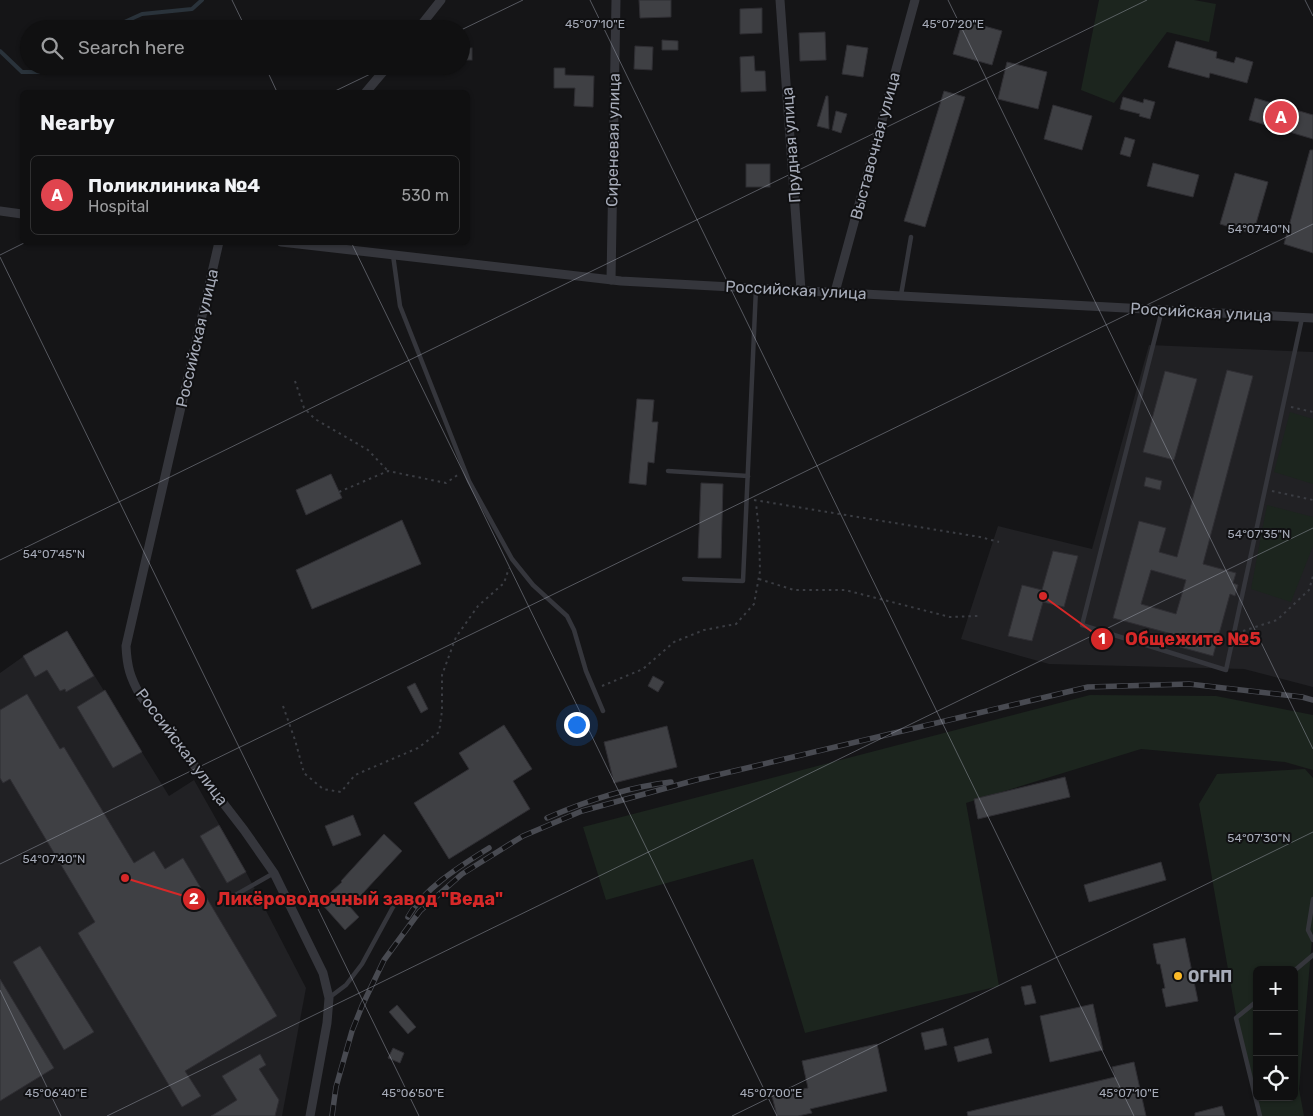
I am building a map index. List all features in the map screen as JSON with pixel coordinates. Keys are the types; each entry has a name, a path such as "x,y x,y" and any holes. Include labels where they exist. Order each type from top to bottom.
{"street":[{"path":"425,20 441,0"},
{"name":"Сиреневая улица","path":"611,280 616,0"},
{"name":"Прудная улица","path":"780,0 801,290"},
{"name":"Выставочная улица","path":"834,292 914,0"},
{"path":"368,90 380,75"},
{"path":"0,211 20,214"},
{"name":"Российская улица","path":"218,245 126,646 127,665 140,695 244,830 274,873 323,973 329,998 327,1023 310,1116"},
{"name":"Российская улица","path":"326,245 393,255 611,280 1313,318"}],"lane":[{"path":"901,295 910,236"},
{"path":"393,255 400,306 465,470 512,559 533,585 567,616 574,630 586,671 603,711"},
{"path":"684,579 743,581 756,288"},
{"path":"1162,310 1082,625 1226,670 1302,318"},
{"path":"668,471 748,476"},
{"path":"223,902 274,873"},
{"path":"329,998 346,985 362,964 400,896"},
{"path":"1313,899 1308,930 1313,940"},
{"path":"1298,968 1313,955"},
{"path":"1253,1004 1236,1018 1260,1116"}],"path":[{"path":"295,381 304,408 315,418 368,450 388,471 446,483 465,470"},
{"path":"1283,405 1313,412"},
{"path":"339,492 388,471"},
{"path":"1265,489 1313,500"},
{"path":"747,499 980,536 999,542"},
{"path":"593,688 617,681 643,669 674,642 704,630 736,624 754,604 760,571 759,532 755,500"},
{"path":"283,706 304,773 323,789 341,792 355,775 418,748 439,732 442,711 442,675 456,637 478,606 504,583 512,559"},
{"path":"1234,634 1277,620 1309,590 1313,576"},
{"path":"759,579 794,590 845,590 950,617 978,616"}],"shaded area":[{"path":"1099,0 1194,0 1216,4 1209,42 1167,32 1114,103 1081,90"},
{"path":"1149,345 1313,352 1313,687 1244,669 1049,664 961,639 998,526 1092,549"},
{"path":"1290,412 1313,419 1313,484 1274,472"},
{"path":"1267,505 1313,517 1313,546 1291,602 1251,589"},
{"path":"67,631 169,796 194,780 246,872 306,988 282,1116 0,1116 0,673 24,656"},
{"path":"1090,695 1216,696 1313,715 1313,770 1285,762 1141,749 966,803 999,986 805,1033 753,859 606,900 583,827"},
{"path":"1305,769 1313,778 1313,928 1299,1089 1304,1116 1258,1116 1255,1101 1298,1101 1298,966 1253,966 1253,1095 1241,1043 1199,804 1217,774"}],"building":[{"path":"639,0 671,0 671,17 640,18"},
{"path":"762,8 762,33 740,34 740,9"},
{"path":"963,20 1002,31 992,65 953,54"},
{"path":"825,32 826,60 800,61 799,33"},
{"path":"662,40 678,41 678,50 662,50"},
{"path":"1176,41 1217,52 1216,58 1234,63 1236,57 1253,62 1247,83 1210,73 1209,78 1168,67"},
{"path":"847,45 868,48 863,77 842,74"},
{"path":"635,46 653,47 652,70 634,69"},
{"path":"470,48 472,48 472,60 470,60"},
{"path":"754,56 755,71 765,71 766,91 741,92 740,57"},
{"path":"1007,62 1047,72 1038,109 998,99"},
{"path":"554,68 565,68 565,75 594,76 593,107 574,106 575,88 554,88"},
{"path":"944,91 965,97 925,227 904,221"},
{"path":"826,96 828,96 829,129 817,126"},
{"path":"1123,97 1143,103 1144,99 1155,102 1150,119 1139,116 1140,114 1120,109"},
{"path":"1255,98 1313,115 1313,139 1249,120"},
{"path":"1053,105 1092,116 1082,150 1044,139"},
{"path":"836,111 847,114 841,133 832,130"},
{"path":"1125,137 1135,140 1130,157 1120,154"},
{"path":"1310,150 1313,150 1313,253 1284,244"},
{"path":"1153,163 1199,175 1193,197 1147,186"},
{"path":"746,164 770,164 770,187 746,187"},
{"path":"1235,173 1268,182 1253,234 1220,224"},
{"path":"1227,370 1253,376 1203,564 1236,573 1233,583 1238,585 1235,596 1230,594 1213,656 1180,647 1183,637 1113,618 1139,521 1166,528 1159,552 1177,557","holes":["1151,570 1186,580 1176,614 1141,604"]},
{"path":"1165,371 1197,379 1174,460 1143,452"},
{"path":"637,399 654,400 652,422 658,422 654,463 648,462 646,485 629,483"},
{"path":"331,474 342,498 306,515 296,490"},
{"path":"1146,477 1162,481 1160,490 1144,486"},
{"path":"701,483 723,484 721,558 698,558"},
{"path":"402,520 421,564 312,609 296,570"},
{"path":"1053,551 1078,556 1064,607 1043,602 1032,641 1008,636 1022,585 1042,590"},
{"path":"67,631 94,676 66,692 65,689 60,691 47,670 35,677 23,656"},
{"path":"653,676 664,682 658,692 648,686"},
{"path":"415,683 428,709 421,713 407,687"},
{"path":"105,690 142,752 113,768 77,707"},
{"path":"27,694 60,749 64,747 134,863 154,851 165,869 183,858 277,1016 185,1071 201,1096 182,1107 78,933 95,922 10,779 3,783 0,778 0,710"},
{"path":"504,725 532,769 513,781 530,809 449,859 414,803 469,769 459,753"},
{"path":"667,726 677,767 614,783 604,742"},
{"path":"1065,777 1070,797 978,819 974,799"},
{"path":"353,815 361,835 333,846 325,826"},
{"path":"219,825 246,872 227,883 200,836"},
{"path":"384,834 402,851 350,907 359,917 345,930 320,902 342,882"},
{"path":"1161,862 1166,880 1089,902 1084,885"},
{"name":"ОГНП","path":"1185,938 1198,1001 1166,1007 1162,989 1165,988 1153,944"},
{"path":"40,946 94,1032 64,1050 13,962"},
{"path":"0,979 54,1068 0,1101"},
{"path":"1031,985 1036,1003 1025,1005 1021,987"},
{"path":"1093,1004 1103,1050 1050,1062 1040,1016"},
{"path":"397,1005 416,1027 408,1034 389,1012"},
{"path":"943,1028 947,1045 925,1050 921,1033"},
{"path":"988,1038 992,1053 958,1062 954,1047"},
{"path":"877,1044 887,1091 810,1109 812,1113 798,1116 777,1116 772,1096 808,1088 802,1061"},
{"path":"393,1048 404,1053 400,1063 388,1058"},
{"path":"260,1054 266,1065 259,1069 279,1100 275,1116 211,1116 237,1100 222,1076"},
{"path":"1134,1062 1146,1116 968,1116 967,1112 1115,1077 1112,1067"},
{"path":"1222,1106 1225,1116 1195,1116 1195,1113"}],"waterway":[{"path":"129,20 142,14 192,9 202,0"},
{"path":"0,51 20,70"}],"railway":[{"path":"332,1116 336,1087 352,1031 384,960 420,911 462,874 523,836 582,811 696,780 1088,687 1189,684 1302,697 1313,700"},
{"path":"547,818 608,796 639,787 671,782"},
{"path":"408,917 424,896 444,878 489,848"}],"place":[{"name":"Поликлиника №4","path":"1281,117"},
{"name":"Общежите №5","path":"1043,596"},
{"name":"Ликёроводочный завод \"Веда\"","path":"125,878"},
{"name":"ОГНП","path":"1178,976"}]}
